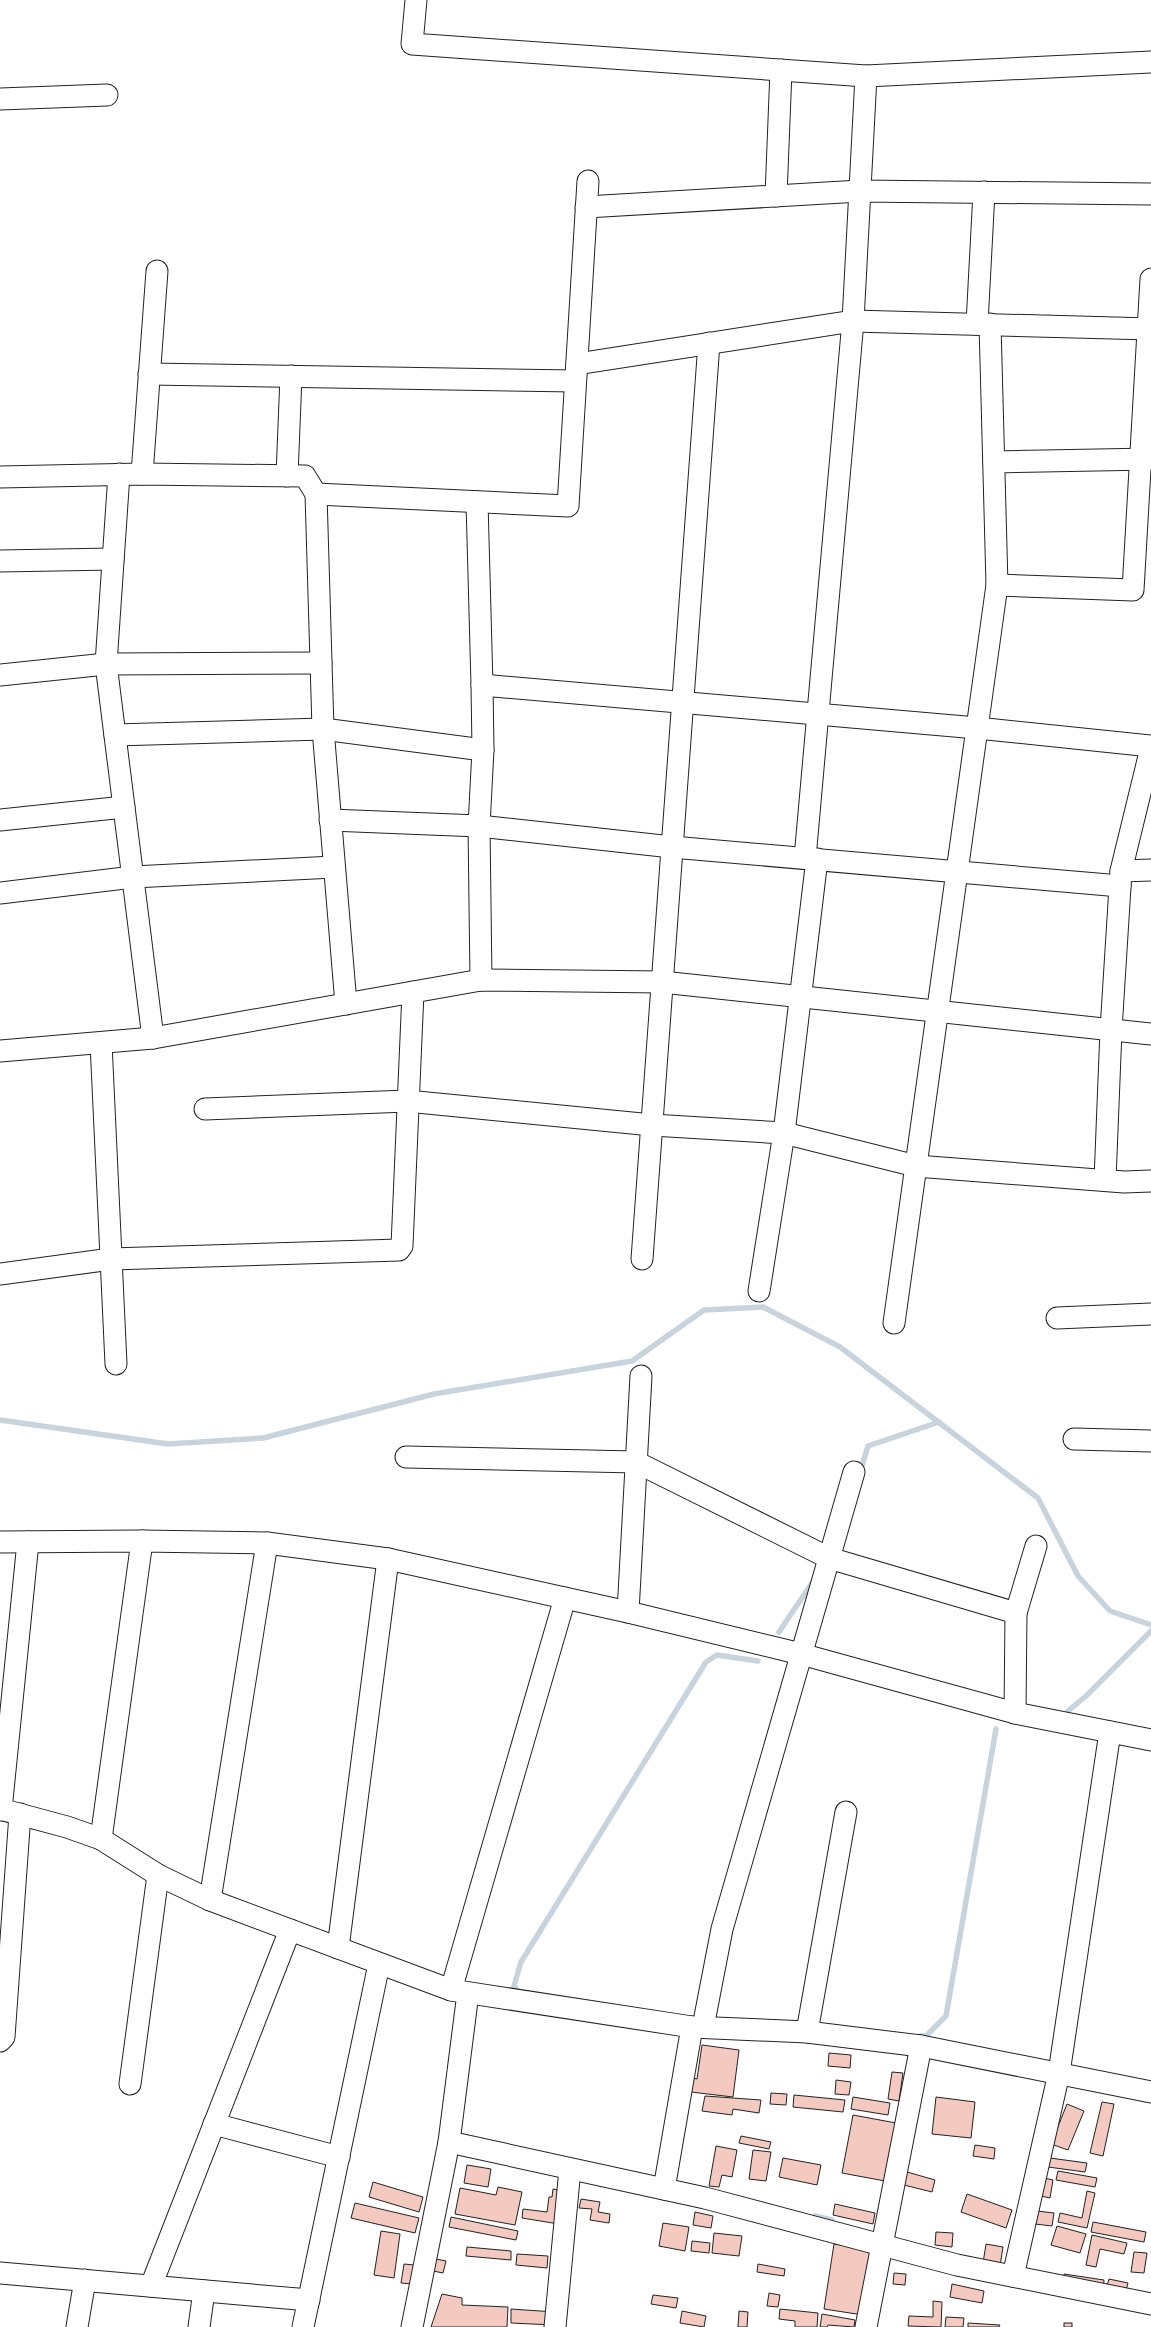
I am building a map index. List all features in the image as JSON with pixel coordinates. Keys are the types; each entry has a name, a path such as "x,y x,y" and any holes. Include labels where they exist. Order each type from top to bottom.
{"street":[{"path":"416,0 412,44 866,76 1151,62"},
{"path":"776,196 782,70"},
{"path":"759,1291 784,1133 800,997 811,859 818,714 853,321 866,76"},
{"path":"0,99 107,95"},
{"path":"316,494 568,506 588,181"},
{"path":"586,207 860,191 1151,194"},
{"path":"894,1323 997,585 994,462 984,324 984,192"},
{"path":"142,474 157,271"},
{"path":"997,585 1133,590 1146,460 1151,279"},
{"path":"149,374 291,376 576,373 709,344 853,321 1150,329"},
{"path":"642,1259 709,344"},
{"path":"287,476 291,376"},
{"path":"994,462 1146,460"},
{"path":"119,474 106,664 154,1038"},
{"path":"0,478 119,474 305,476 316,494 323,729 346,1004"},
{"path":"477,502 482,685 479,826 481,980"},
{"path":"0,561 113,560"},
{"path":"0,675 106,664 321,663"},
{"path":"482,685 977,728 1151,747 1121,878 1111,1030 1105,1180"},
{"path":"115,735 323,729 482,750"},
{"path":"0,820 124,806"},
{"path":"330,820 479,826 672,847 958,872 1121,878 1151,870"},
{"path":"0,893 133,877 334,867"},
{"path":"0,1051 154,1038 481,980 662,982 1151,1034"},
{"path":"0,1274 111,1259 400,1250 402,1246 413,992"},
{"path":"100,1043 116,1364"},
{"path":"205,1109 407,1101 652,1125 784,1133 916,1166 1124,1182 1151,1181"},
{"path":"1057,1318 1151,1314"},
{"path":"628,1612 641,1376"},
{"path":"1074,1439 1151,1441"},
{"path":"406,1457 636,1462 829,1558 1016,1613"},
{"path":"664,2189 698,2027 722,1928 854,1472"},
{"path":"101,1839 142,1541"},
{"path":"0,1542 142,1541 267,1543 388,1559 628,1612 801,1654 1014,1713 1151,1740"},
{"path":"0,2040 4,2037 7,1811 28,1542"},
{"path":"210,1900 267,1543"},
{"path":"1014,1713 1016,1613 1036,1546"},
{"path":"338,1948 388,1559"},
{"path":"412,2327 449,2142 460,1991 565,1598"},
{"path":"1013,2276 1059,2073 1110,1732"},
{"path":"7,1811 67,1826 101,1839 158,1875 210,1900 379,1964 460,1991 698,2027 807,2032 921,2046 1151,2092"},
{"path":"807,2032 846,1812"},
{"path":"130,2084 158,1875"},
{"path":"151,2286 290,1930"},
{"path":"304,2327 379,1964"},
{"path":"866,2327 921,2046"},
{"path":"214,2124 339,2157"},
{"path":"449,2142 664,2189 957,2265 1151,2303"},
{"path":"555,2327 570,2169"},
{"path":"0,2273 309,2300"},
{"path":"77,2327 85,2280"},
{"path":"199,2327 204,2291"}],"building":[{"path":"702,2045 739,2050 733,2097 691,2092 693,2078 697,2079"},
{"path":"829,2053 851,2055 850,2068 828,2066"},
{"path":"892,2072 903,2073 899,2101 888,2099"},
{"path":"836,2080 851,2082 849,2095 835,2094"},
{"path":"771,2093 787,2094 786,2105 770,2104"},
{"path":"794,2095 845,2100 843,2112 793,2107"},
{"path":"705,2096 761,2100 759,2113 733,2109 732,2115 702,2111"},
{"path":"853,2097 890,2103 888,2115 851,2109"},
{"path":"936,2097 975,2102 971,2138 932,2134"},
{"path":"1102,2102 1114,2104 1103,2156 1090,2153"},
{"path":"1067,2104 1084,2111 1068,2150 1051,2144"},
{"path":"853,2115 896,2123 885,2181 842,2173"},
{"path":"741,2136 771,2142 769,2149 739,2143"},
{"path":"975,2145 995,2148 994,2159 973,2156"},
{"path":"716,2146 737,2150 732,2177 722,2175 719,2187 709,2186"},
{"path":"753,2150 771,2152 766,2181 749,2179"},
{"path":"783,2158 821,2165 817,2185 779,2177"},
{"path":"1050,2158 1087,2163 1085,2172 1048,2167"},
{"path":"467,2165 491,2169 488,2187 464,2183"},
{"path":"1058,2171 1097,2178 1095,2187 1056,2180"},
{"path":"907,2172 935,2180 932,2192 904,2185"},
{"path":"1044,2178 1053,2180 1050,2198 1041,2196"},
{"path":"373,2182 423,2197 419,2212 369,2197"},
{"path":"498,2187 522,2192 515,2225 455,2214 460,2188 496,2195"},
{"path":"553,2189 564,2191 559,2224 522,2218 523,2209 547,2212 549,2197 552,2197"},
{"path":"1087,2191 1095,2193 1087,2228 1058,2222 1060,2213 1082,2218"},
{"path":"967,2194 1012,2210 1006,2228 961,2212"},
{"path":"581,2199 600,2202 598,2212 610,2214 609,2223 590,2220 592,2209 579,2208"},
{"path":"355,2203 419,2218 415,2233 351,2218"},
{"path":"835,2204 875,2213 873,2224 833,2215"},
{"path":"1037,2211 1054,2213 1052,2226 1035,2224"},
{"path":"695,2212 713,2216 711,2228 693,2225"},
{"path":"451,2217 518,2231 516,2240 449,2227"},
{"path":"1093,2222 1146,2232 1144,2242 1091,2232"},
{"path":"663,2223 689,2227 685,2251 659,2246"},
{"path":"1057,2226 1086,2234 1080,2253 1051,2245"},
{"path":"381,2231 400,2234 394,2278 374,2275"},
{"path":"936,2232 953,2233 952,2247 935,2245"},
{"path":"714,2233 742,2236 739,2256 712,2253"},
{"path":"1092,2235 1127,2243 1124,2254 1100,2249 1096,2267 1086,2265"},
{"path":"692,2241 710,2243 709,2253 691,2251"},
{"path":"834,2244 873,2250 863,2315 824,2309"},
{"path":"986,2244 1003,2247 1000,2266 983,2263"},
{"path":"467,2247 511,2251 511,2260 466,2256"},
{"path":"1134,2252 1147,2253 1144,2273 1131,2272"},
{"path":"517,2254 548,2256 547,2268 516,2265"},
{"path":"436,2259 446,2261 443,2273 433,2271"},
{"path":"404,2264 414,2265 412,2284 401,2283"},
{"path":"758,2264 785,2269 784,2276 757,2272"},
{"path":"894,2273 906,2274 905,2285 893,2284"},
{"path":"1064,2274 1104,2280 1103,2291 1063,2285"},
{"path":"1109,2279 1128,2283 1125,2294 1106,2289"},
{"path":"952,2284 984,2291 982,2303 950,2297"},
{"path":"769,2293 780,2295 778,2307 767,2306"},
{"path":"442,2294 462,2298 462,2305 508,2307 507,2327 431,2327"},
{"path":"653,2295 678,2298 676,2308 651,2304"},
{"path":"933,2301 942,2302 941,2327 908,2326 909,2316 933,2317"},
{"path":"511,2309 555,2312 554,2325 511,2323"},
{"path":"780,2309 818,2313 817,2327 795,2327 795,2321 779,2319"},
{"path":"682,2311 706,2316 704,2327 680,2323"},
{"path":"739,2311 748,2312 747,2327 738,2327"},
{"path":"822,2314 855,2320 854,2327 828,2325 827,2327 820,2327"},
{"path":"946,2317 964,2318 963,2327 945,2327"},
{"path":"968,2323 1000,2325 999,2327 968,2327"},
{"path":"1064,2323 1072,2323 1072,2327 1064,2327"}],"waterway":[{"path":"0,1420 168,1444 263,1438 434,1394 632,1361 704,1310 763,1307 840,1347 1038,1498 1078,1576 1110,1611 1151,1625"},
{"path":"860,1472 868,1446 939,1422"},
{"path":"779,1632 814,1580"},
{"path":"1068,1711 1086,1696 1151,1631"},
{"path":"519,1994 514,1986 521,1962 706,1662 717,1655 758,1661"},
{"path":"920,2036 926,2036 946,2016 996,1729"},
{"path":"815,2216 832,2220"}]}
